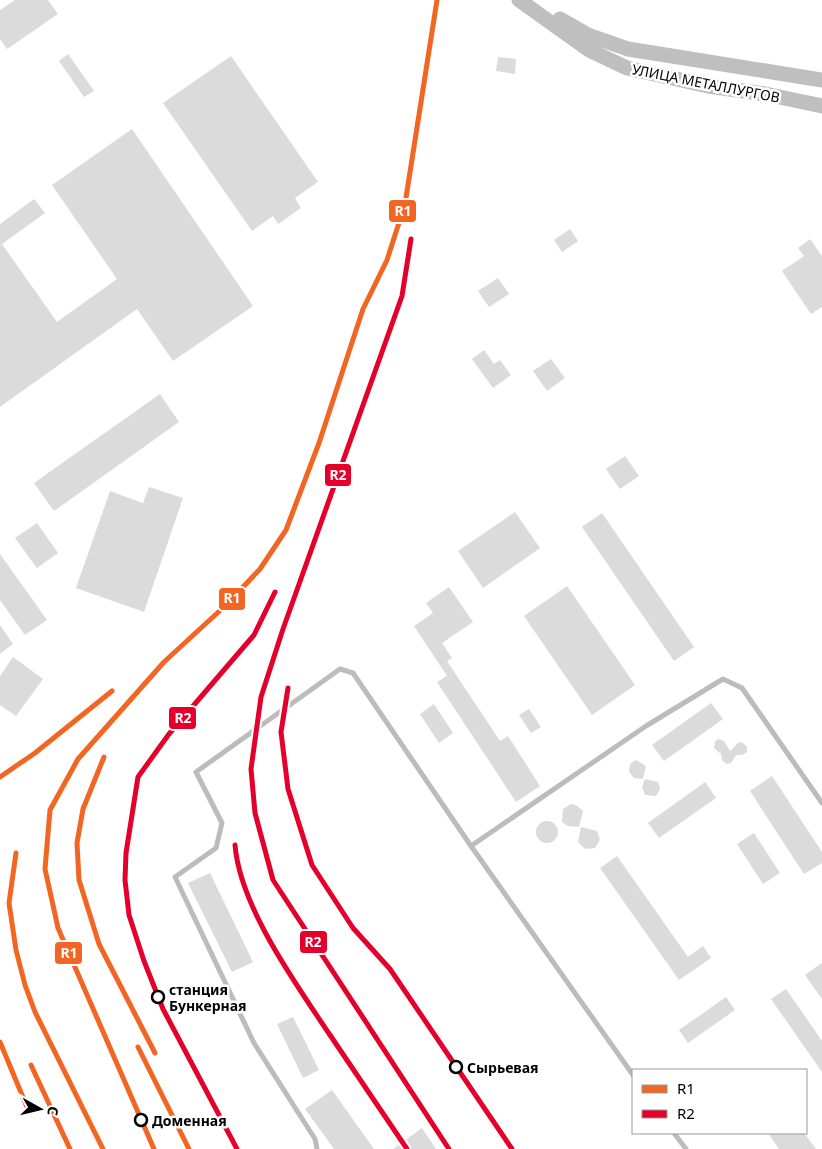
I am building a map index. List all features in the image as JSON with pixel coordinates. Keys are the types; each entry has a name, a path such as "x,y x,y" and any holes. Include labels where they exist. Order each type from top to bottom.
{"main road":[{"name":"УЛИЦА МЕТАЛЛУРГОВ","path":"521,0 588,34 628,49 822,80"},
{"name":"УЛИЦА МЕТАЛЛУРГОВ","path":"521,0 589,50 627,68 708,86 765,94 822,106"}],"lane":[{"path":"317,1149 315,1139 254,1044 175,877 216,848 222,823 196,772 340,669 353,673 471,846 632,1074"},
{"path":"471,846 646,726 723,679 742,688 822,804"},
{"path":"675,1134 686,1149"}],"building":[{"path":"15,0 48,0 58,14 7,49 0,39 0,10"},
{"path":"68,54 94,91 84,97 59,61"},
{"path":"231,56 318,182 295,198 301,208 278,224 273,216 252,231 163,103"},
{"path":"498,57 516,59 515,74 496,71"},
{"path":"132,129 253,306 173,361 137,309 0,407 0,224 34,199 45,213 2,244 57,322 117,279 52,185"},
{"path":"570,229 578,241 562,252 554,240"},
{"path":"810,239 822,256 822,307 811,314 782,271 804,256 798,248"},
{"path":"498,278 509,294 489,307 478,291"},
{"path":"484,350 494,364 500,360 511,375 493,388 472,359"},
{"path":"551,359 565,378 547,391 533,371"},
{"path":"160,394 179,422 54,511 34,483"},
{"path":"625,456 639,476 620,489 606,469"},
{"path":"149,487 183,498 144,612 76,588 110,491 143,503"},
{"path":"515,512 540,548 483,588 458,551"},
{"path":"602,513 694,647 674,661 582,527"},
{"path":"37,523 58,553 37,568 15,538"},
{"path":"0,554 47,620 25,635 0,600"},
{"path":"567,586 635,685 592,715 524,616"},
{"path":"449,587 473,622 442,643 452,658 447,661 500,741 508,736 540,786 516,802 437,682 447,676 414,626 433,613 426,603"},
{"path":"0,625 13,644 0,654"},
{"path":"13,657 43,679 16,716 0,705 0,676"},
{"path":"711,703 723,719 664,761 652,745"},
{"path":"434,704 453,733 439,743 420,714"},
{"path":"529,709 541,727 531,733 519,715"},
{"path":"719,739 724,741 730,751 739,742 743,743 747,747 747,752 742,755 736,755 731,763 726,764 722,760 721,754 714,748 715,741"},
{"path":"636,760 646,766 643,779 634,778 629,772 630,764"},
{"path":"772,776 822,852 822,863 804,874 750,791"},
{"path":"645,779 658,782 660,789 656,796 645,795 642,787"},
{"path":"705,782 716,798 659,838 648,823"},
{"path":"571,804 576,805 583,811 579,827 568,826 562,822 563,809"},
{"path":"547,821 555,824 558,832 555,840 547,843 539,840 536,832 539,824"},
{"path":"581,827 597,831 600,840 595,848 585,849 578,842"},
{"path":"754,833 780,873 763,884 737,844"},
{"path":"617,856 688,957 703,946 711,958 679,980 600,868"},
{"path":"210,873 253,962 232,972 188,883"},
{"path":"822,963 822,999 805,975"},
{"path":"786,989 822,1041 822,1072 771,999"},
{"path":"726,997 735,1010 688,1043 679,1030"},
{"path":"293,1017 319,1070 303,1078 277,1024"},
{"path":"332,1090 374,1149 334,1149 305,1109"},
{"path":"422,1128 436,1149 393,1149"},
{"path":"769,1134 805,1134 816,1149 779,1149"}],"transit line":[{"name":"R1","path":"154,1149 58,928 45,869 50,810 78,759 164,662 226,605 260,569 286,530 319,443 363,309 387,260 405,204 437,0"},
{"name":"R2","path":"411,239 402,296 283,629 261,697 251,769 255,813 273,880 449,1149"},
{"name":"R2","path":"237,1149 163,1009 144,961 129,915 125,880 126,853 138,777 169,734 254,635 275,592"},
{"name":"R2","path":"288,688 281,732 288,789 312,865 353,928 390,969 512,1149"},
{"name":"R1","path":"0,777 35,753 112,691"},
{"name":"R1","path":"104,757 83,809 77,843 79,880 99,944 155,1053"},
{"name":"R2","path":"235,845 239,869 247,894 258,919 286,969 407,1149"},
{"name":"R1","path":"16,853 9,903 16,950 25,985 35,1012 103,1149"},
{"name":"R1","path":"0,1042 27,1107"},
{"name":"R1","path":"138,1047 189,1149"},
{"name":"R1","path":"31,1065 70,1149"}],"place":[{"name":"станция Бункерная","path":"158,997"},
{"name":"Сырьевая","path":"456,1067"},
{"name":"Доменная","path":"141,1120"}]}
